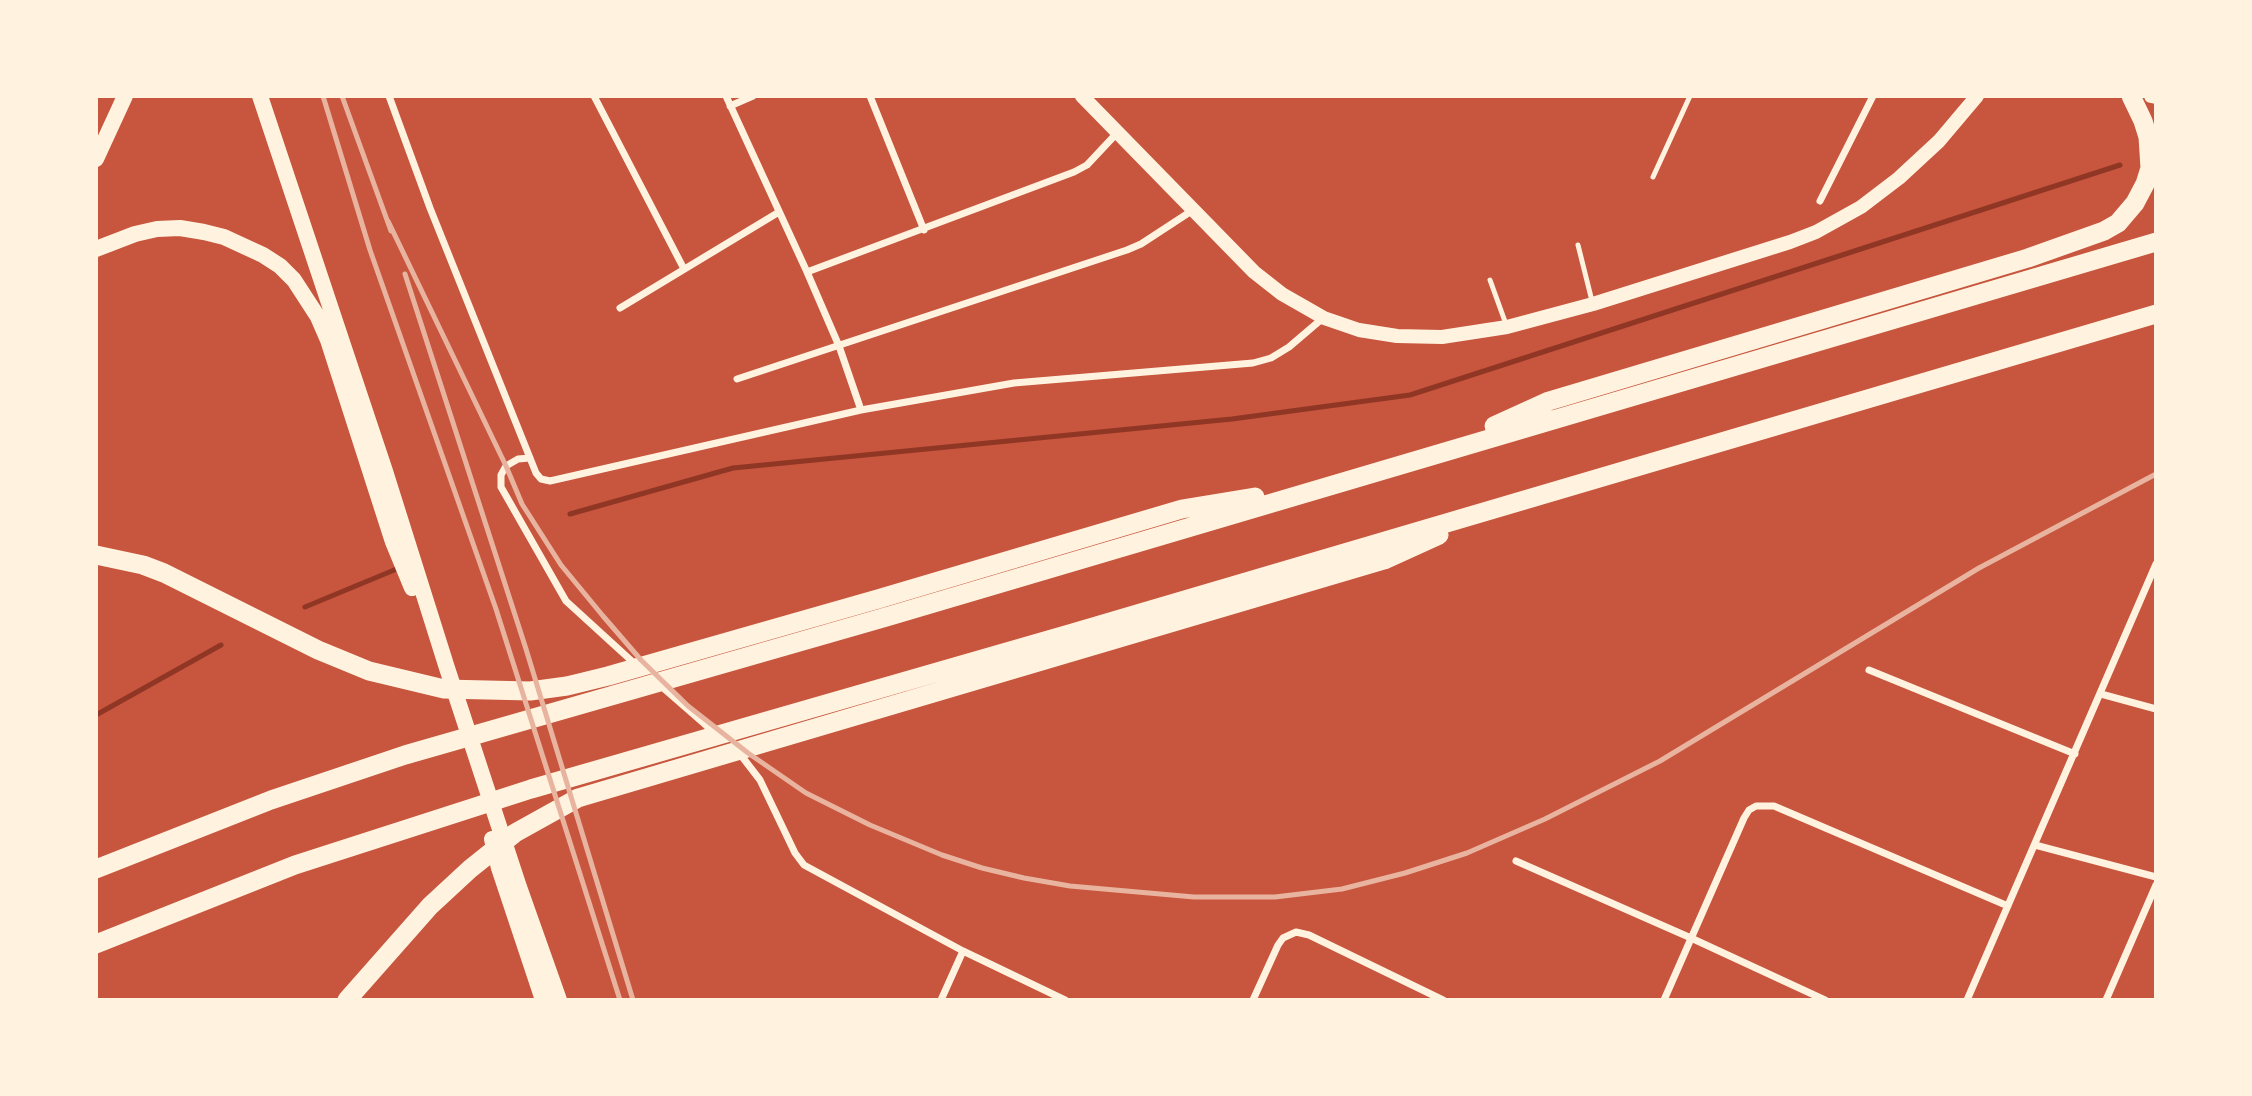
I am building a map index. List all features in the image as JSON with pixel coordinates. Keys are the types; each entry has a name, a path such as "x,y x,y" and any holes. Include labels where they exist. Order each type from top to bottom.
{"highway":[{"path":"1423,458 1549,401 2028,258 2104,231 2118,223 2135,203 2150,168 2148,137 2131,96"},
{"path":"96,869 271,800 709,658 1343,482 2156,242"},
{"path":"96,944 295,865 531,789 811,719 1384,560 1500,507 2156,314"},
{"path":"96,555 120,559 164,573 318,650 369,670 444,689 530,691 709,658"},
{"path":"347,1000 430,906 515,833 567,803 811,719"}],"main road":[{"path":"96,159 125,96"},
{"path":"260,96 385,471 519,887 559,1000"},
{"path":"1082,96 1254,272 1282,295 1324,318 1359,330 1397,336 1442,337 1507,327 1593,304 1790,242 1840,219 1882,193 1939,141 1977,96"},
{"path":"2151,96 2156,97"},
{"path":"96,249 135,234 180,228 225,237 263,255 280,266 294,280 318,317 328,340 393,542 447,667"},
{"path":"462,713 499,868 544,1000"}],"street":[{"path":"389,96 430,208 536,473 541,479 550,481 861,410 1014,383 1253,363 1271,358 1289,347 1324,318"},
{"path":"594,96 684,269"},
{"path":"726,96 839,346 861,410"},
{"path":"730,106 753,96"},
{"path":"870,96 923,230"},
{"path":"1820,201 1872,96"},
{"path":"807,272 1074,172 1087,165 1117,133"},
{"path":"737,379 1127,250 1142,244 1193,210"},
{"path":"620,308 779,212"},
{"path":"530,458 518,459 506,466 500,480 501,487 566,601 750,765 795,853 804,865 963,951 1065,1000"},
{"path":"1967,1000 2154,574 2156,564"},
{"path":"1869,670 2075,754"},
{"path":"2101,694 2156,709"},
{"path":"1664,1000 1744,818 1749,810 1765,804 2008,906"},
{"path":"2035,845 2156,877"},
{"path":"1516,861 1825,1000"},
{"path":"2106,1000 2156,885"},
{"path":"1253,1000 1283,938 1296,932 1309,935 1443,1000"},
{"path":"941,1000 963,951"}],"lane":[{"path":"1653,177 1690,96"},
{"path":"1578,244 1593,304"},
{"path":"1490,280 1507,327"}],"waterway":[{"path":"570,514 733,468 1232,419 1410,395 2120,165"},
{"path":"305,607 399,568"},
{"path":"96,715 221,645"}],"railway":[{"path":"323,96 370,250 496,609 620,1000"},
{"path":"342,96 391,231"},
{"path":"388,221 522,504 561,565 641,660 688,706 748,753 806,793 870,825 942,855 982,868 1070,886 1194,897 1275,897 1342,889 1467,853 1545,819 1660,761 1979,568 2156,474"},
{"path":"405,274 526,649 633,1000"}]}
